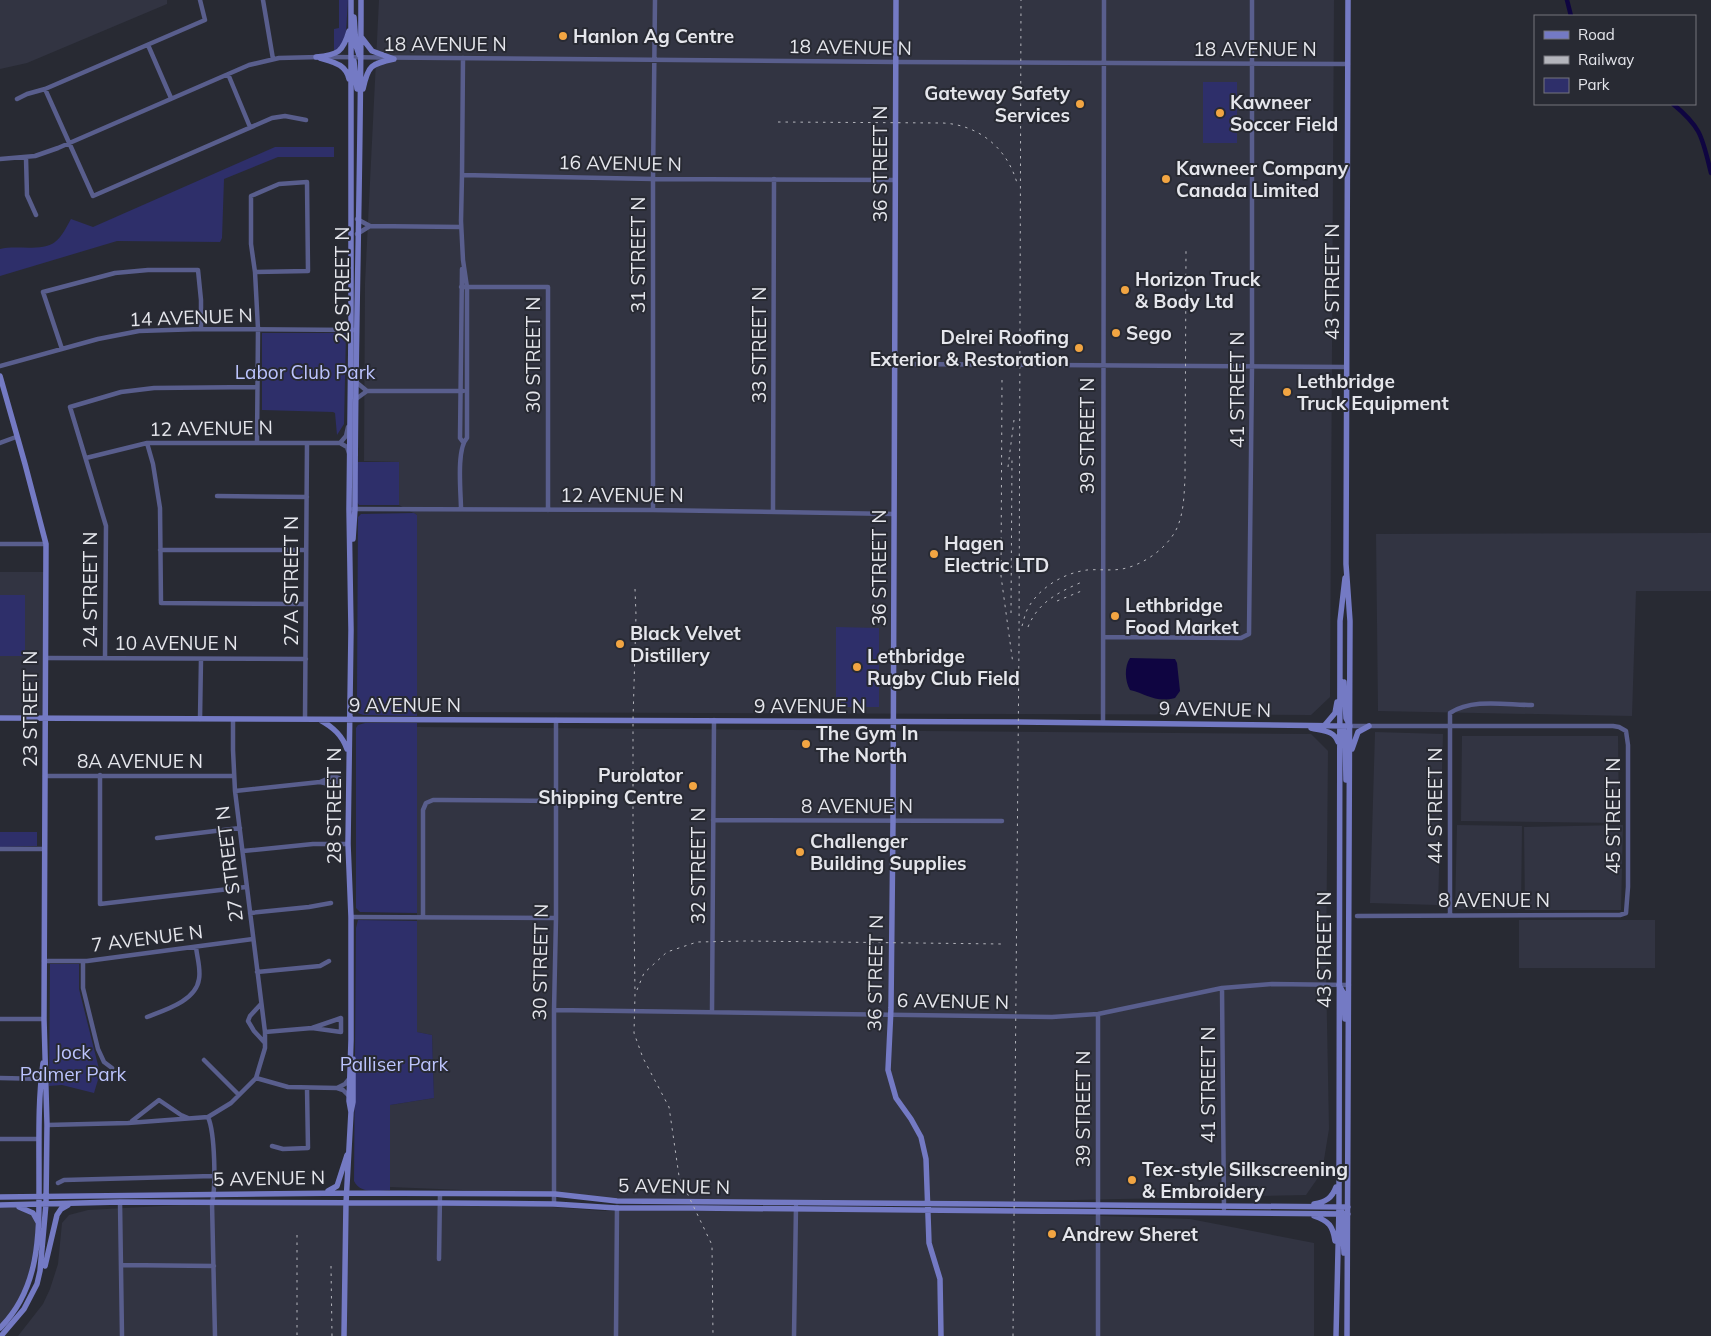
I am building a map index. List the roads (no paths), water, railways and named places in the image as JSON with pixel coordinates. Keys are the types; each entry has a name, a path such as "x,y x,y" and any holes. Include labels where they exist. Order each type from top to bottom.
{"main road":[{"name":"28 STREET N","path":"344,1336 346,1203 351,1112 349,1096 351,916 348,844 348,754 352,509 356,399 351,92 352,0"},
{"path":"352,0 356,46 360,58"},
{"name":"28 STREET N","path":"352,509 349,424 360,138 361,0"},
{"name":"36 STREET N","path":"896,0 893,820 888,1070 896,1098 922,1137 926,1159 929,1243 940,1279 941,1336"},
{"name":"43 STREET N","path":"1336,1336 1338,1255 1343,1214 1348,1207 1350,621 1346,564 1346,367 1348,0"},
{"path":"316,57 336,54 343,48 351,21"},
{"path":"361,36 372,51 394,59"},
{"path":"316,57 338,63 344,67 348,72 351,92"},
{"path":"352,58 355,64 360,138"},
{"path":"361,100 365,81 374,64 394,59"},
{"name":"23 STREET N","path":"0,376 46,544 44,1079 47,1125 43,1197"},
{"name":"43 STREET N","path":"1346,564 1341,611 1338,1181 1338,1207 1343,1214 1346,1336"},
{"path":"1341,653 1346,718 1350,726"},
{"path":"1324,726 1335,713 1340,691"},
{"name":"9 AVENUE N","path":"0,718 1103,722 1350,726"},
{"path":"318,719 329,725 340,735 348,754"},
{"path":"1299,726 1331,732 1337,738 1340,751"},
{"path":"1340,726 1344,730 1345,735 1347,786 1350,807"},
{"path":"1350,759 1357,734 1370,726"},
{"path":"1339,984 1344,994 1348,1059"},
{"name":"28 STREET N","path":"351,1040 354,1071 354,1102 351,1112"},
{"name":"23 STREET N","path":"43,1197 39,1139 44,1079"},
{"path":"323,1193 334,1190 337,1186 350,1140"},
{"path":"1300,1206 1322,1203 1330,1198 1338,1181"},
{"name":"5 AVENUE N","path":"0,1197 347,1192 555,1194 617,1201 796,1206"},
{"path":"0,1328 16,1308 29,1281 36,1257 43,1197"},
{"name":"5 AVENUE N","path":"0,1205 120,1202 554,1204 617,1208 928,1206 1224,1209 1300,1206 1348,1207"},
{"path":"38,1279 42,1264 42,1204"},
{"path":"1,1336 24,1309 47,1259 57,1215 61,1208 70,1204"},
{"path":"10,1205 29,1210 33,1213 39,1225"},
{"name":"5 AVENUE N","path":"1224,1209 1307,1214 1343,1214"},
{"path":"1307,1214 1324,1219 1331,1226 1338,1255"},
{"path":"6,1336 9,1328"}],"street":[{"path":"17,99 45,89 205,20 200,0"},
{"path":"263,0 273,59"},
{"name":"31 STREET N","path":"653,510 655,0"},
{"name":"39 STREET N","path":"1103,722 1104,0"},
{"name":"41 STREET N","path":"1103,637 1241,638 1249,634 1252,367 1252,0"},
{"path":"148,45 171,98"},
{"name":"18 AVENUE N","path":"0,159 35,156 70,143 249,65 273,59 316,57 1348,64"},
{"path":"461,509 460,466 463,442 467,438 467,287 461,227 463,58"},
{"path":"228,74 250,127"},
{"path":"45,89 93,196 250,127 278,117 290,116 306,120"},
{"path":"26,158 27,195 36,215"},
{"name":"16 AVENUE N","path":"462,176 895,180"},
{"name":"33 STREET N","path":"773,512 774,179"},
{"path":"255,272 308,271 307,182 279,184 251,196 251,243 255,272 258,330 257,442"},
{"path":"357,219 370,226 461,227"},
{"path":"357,234 370,226"},
{"path":"463,260 461,287 460,438 463,442"},
{"path":"62,349 43,292 115,273 148,270 198,270 201,329"},
{"name":"30 STREET N","path":"461,287 548,287 548,510"},
{"name":"14 AVENUE N","path":"0,366 125,333 201,329 354,330"},
{"path":"894,364 1346,367"},
{"path":"356,382 367,391"},
{"name":"24 STREET N","path":"105,658 106,526 70,407 121,392 154,388 257,388"},
{"path":"356,399 367,391 467,391"},
{"path":"349,424 346,436 340,443 347,447 350,456"},
{"path":"0,443 16,437"},
{"path":"147,443 153,464 160,508 160,604 306,604"},
{"name":"12 AVENUE N","path":"86,458 147,443 340,443"},
{"name":"27A STREET N","path":"305,719 307,443"},
{"path":"217,496 307,497"},
{"name":"12 AVENUE N","path":"352,509 653,510 894,514"},
{"path":"0,544 46,544"},
{"path":"160,550 306,550"},
{"name":"10 AVENUE N","path":"46,658 306,659"},
{"path":"200,719 201,659"},
{"path":"1451,727 1450,713 1458,707 1473,704 1532,706"},
{"name":"27 STREET N","path":"233,719 234,776 265,1032 265,1048 256,1078"},
{"name":"30 STREET N","path":"554,1204 556,720"},
{"name":"32 STREET N","path":"712,1012 714,720"},
{"name":"9 AVENUE N","path":"1350,726 1620,727"},
{"name":"44 STREET N","path":"1450,915 1451,727"},
{"name":"45 STREET N","path":"1620,727 1626,731 1628,745 1626,909"},
{"path":"100,775 100,904 246,887"},
{"name":"8A AVENUE N","path":"45,776 234,776"},
{"path":"236,792 320,782"},
{"path":"423,916 423,810 426,803 433,800 556,801"},
{"name":"8 AVENUE N","path":"713,820 1002,822"},
{"path":"157,838 240,828"},
{"path":"243,851 313,844 348,844"},
{"path":"0,849 44,849"},
{"path":"250,913 331,903"},
{"name":"8 AVENUE N","path":"1357,916 1620,915 1626,913 1626,909"},
{"path":"351,916 556,918"},
{"name":"7 AVENUE N","path":"44,961 83,961 254,939"},
{"path":"147,1017 178,1005 196,988 200,978 196,947"},
{"path":"83,961 83,988 98,1049 101,1059 112,1068"},
{"path":"257,972 320,966 330,961"},
{"name":"6 AVENUE N","path":"554,1010 1042,1017 1098,1014 1222,988 1252,985 1349,984"},
{"name":"41 STREET N","path":"1222,988 1224,1209"},
{"path":"261,1004 248,1021 265,1043"},
{"name":"39 STREET N","path":"1098,1014 1098,1336"},
{"path":"0,1018 44,1019"},
{"path":"265,1032 312,1028 341,1032 341,1018 312,1028"},
{"path":"204,1060 238,1094"},
{"path":"0,1078 44,1079"},
{"path":"47,1125 128,1123 208,1118 231,1103 256,1078 288,1088 337,1088 343,1090 349,1096"},
{"path":"337,1088 345,1084 349,1079"},
{"path":"272,1146 283,1149 308,1148 307,1088"},
{"path":"128,1123 139,1117 159,1100 181,1115 193,1119"},
{"path":"208,1118 211,1126 214,1194 212,1203 215,1336"},
{"path":"0,1138 39,1139"},
{"name":"5 AVENUE N","path":"58,1183 64,1180 213,1176"},
{"path":"439,1259 440,1194"},
{"path":"616,1336 617,1201"},
{"path":"120,1202 122,1336"},
{"path":"794,1336 796,1206"},
{"path":"121,1266 214,1266"}],"waterway":[{"path":"1567,0 1571,15"},
{"path":"1674,105 1683,112 1700,134 1711,173"}],"railway":[{"path":"1013,1336 1019,643 1021,0"},
{"path":"778,122 943,123 968,128 980,134 999,149 1012,170 1017,183"},
{"path":"1022,626 1027,610 1033,600 1053,582 1070,574 1087,570 1122,569 1138,564 1160,550 1172,537 1179,524 1184,498 1185,478 1186,250"},
{"path":"1002,380 1001,576 1013,664"},
{"path":"1008,467 1014,420"},
{"path":"1011,613 1012,458"},
{"path":"1028,627 1032,618 1043,604 1057,594 1082,582"},
{"path":"635,589 633,720 634,1033 643,1058 669,1107 679,1176 712,1245 713,1336"},
{"path":"1057,601 1084,590"},
{"path":"637,990 644,973 667,952 697,942 1002,944"},
{"path":"297,1235 297,1336"},
{"path":"331,1266 332,1336"}],"place":[{"name":"Hanlon Ag Centre","path":"563,36"},
{"name":"Gateway Safety Services","path":"1080,104"},
{"name":"Kawneer Soccer Field","path":"1220,113"},
{"name":"Kawneer Company Canada Limited","path":"1166,179"},
{"name":"Horizon Truck & Body Ltd","path":"1125,290"},
{"name":"Sego","path":"1116,333"},
{"name":"Delrei Roofing Exterior & Restoration","path":"1079,348"},
{"name":"Lethbridge Truck Equipment","path":"1287,392"},
{"name":"Hagen Electric LTD","path":"934,554"},
{"name":"Lethbridge Food Market","path":"1115,616"},
{"name":"Black Velvet Distillery","path":"620,644"},
{"name":"Lethbridge Rugby Club Field","path":"857,667"},
{"name":"The Gym In The North","path":"806,744"},
{"name":"Purolator Shipping Centre","path":"693,786"},
{"name":"Challenger Building Supplies","path":"800,852"},
{"name":"Tex-style Silkscreening & Embroidery","path":"1132,1180"},
{"name":"Andrew Sheret","path":"1052,1234"}],"park label":[{"name":"Labor Club Park","path":"305,372"},
{"name":"Jock Palmer Park","path":"73,1063"},
{"name":"Palliser Park","path":"394,1064"}]}
